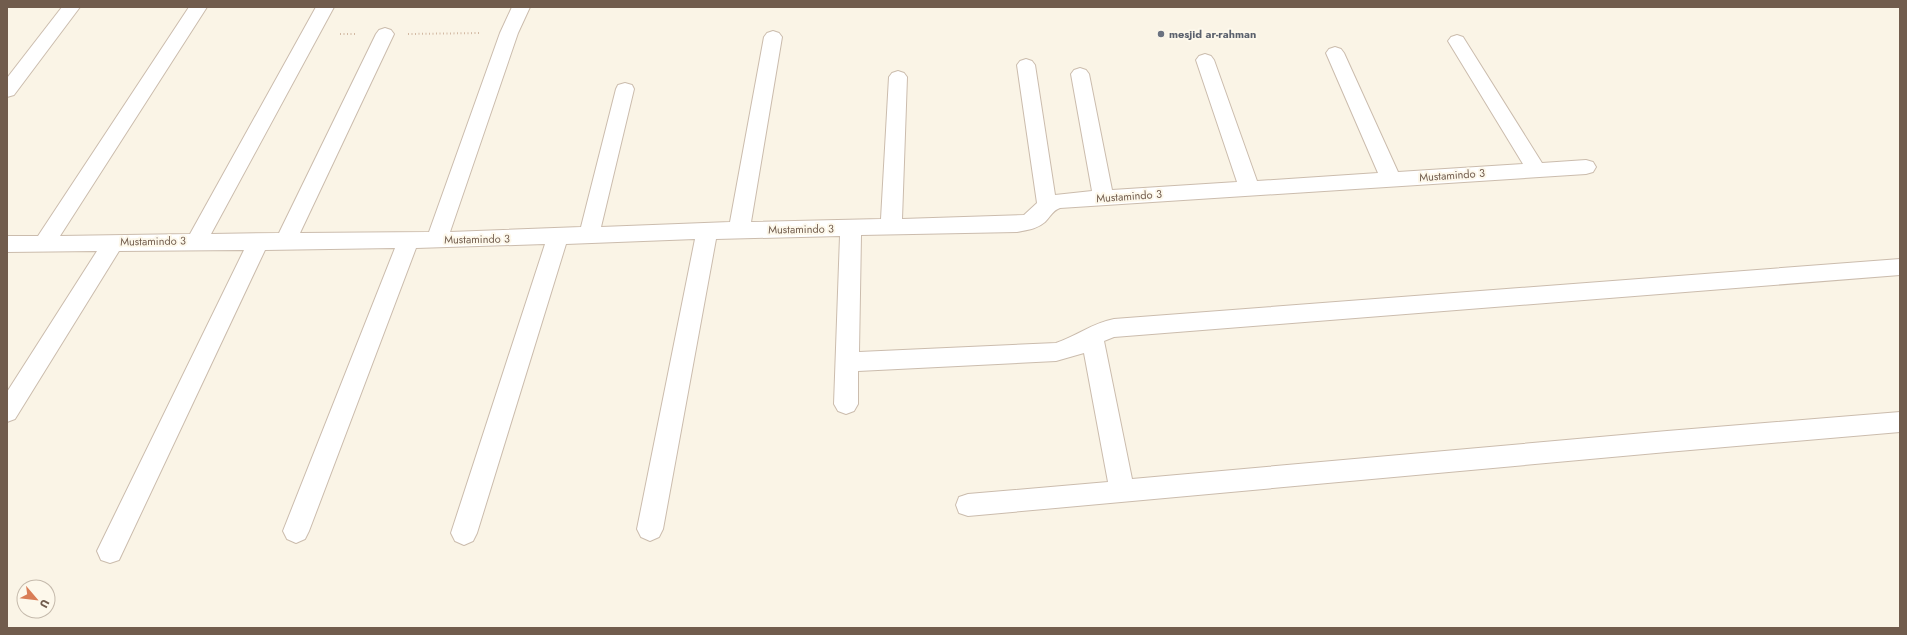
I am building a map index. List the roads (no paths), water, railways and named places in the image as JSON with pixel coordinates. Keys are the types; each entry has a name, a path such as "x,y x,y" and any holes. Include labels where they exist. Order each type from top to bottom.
{"street":[{"path":"7,91 71,7"},
{"path":"44,243 198,7"},
{"path":"197,241 325,7"},
{"path":"437,240 509,33 522,7"},
{"path":"286,241 385,34"},
{"path":"739,230 773,37"},
{"path":"1457,41 1536,169"},
{"path":"1335,53 1391,179"},
{"path":"1205,60 1249,188"},
{"path":"1026,65 1046,205"},
{"path":"1080,74 1103,198"},
{"path":"891,227 898,77"},
{"path":"589,235 625,89"},
{"name":"Mustamindo 3","path":"7,244 197,241 437,240 739,230 1017,224 1029,222 1038,216 1046,205 1059,201 1536,169 1586,167"},
{"path":"846,404 851,228"},
{"path":"650,529 707,231"},
{"path":"464,533 558,237"},
{"path":"296,531 409,240"},
{"path":"110,551 259,241"},
{"path":"7,412 114,242"},
{"path":"846,362 1056,352 1079,346 1092,336 1104,330 1114,328 1900,267"},
{"path":"1092,336 1122,492"},
{"path":"968,506 1712,436 1900,422"}],"place":[{"name":"mesjid ar-rahman","path":"1161,34"}]}
